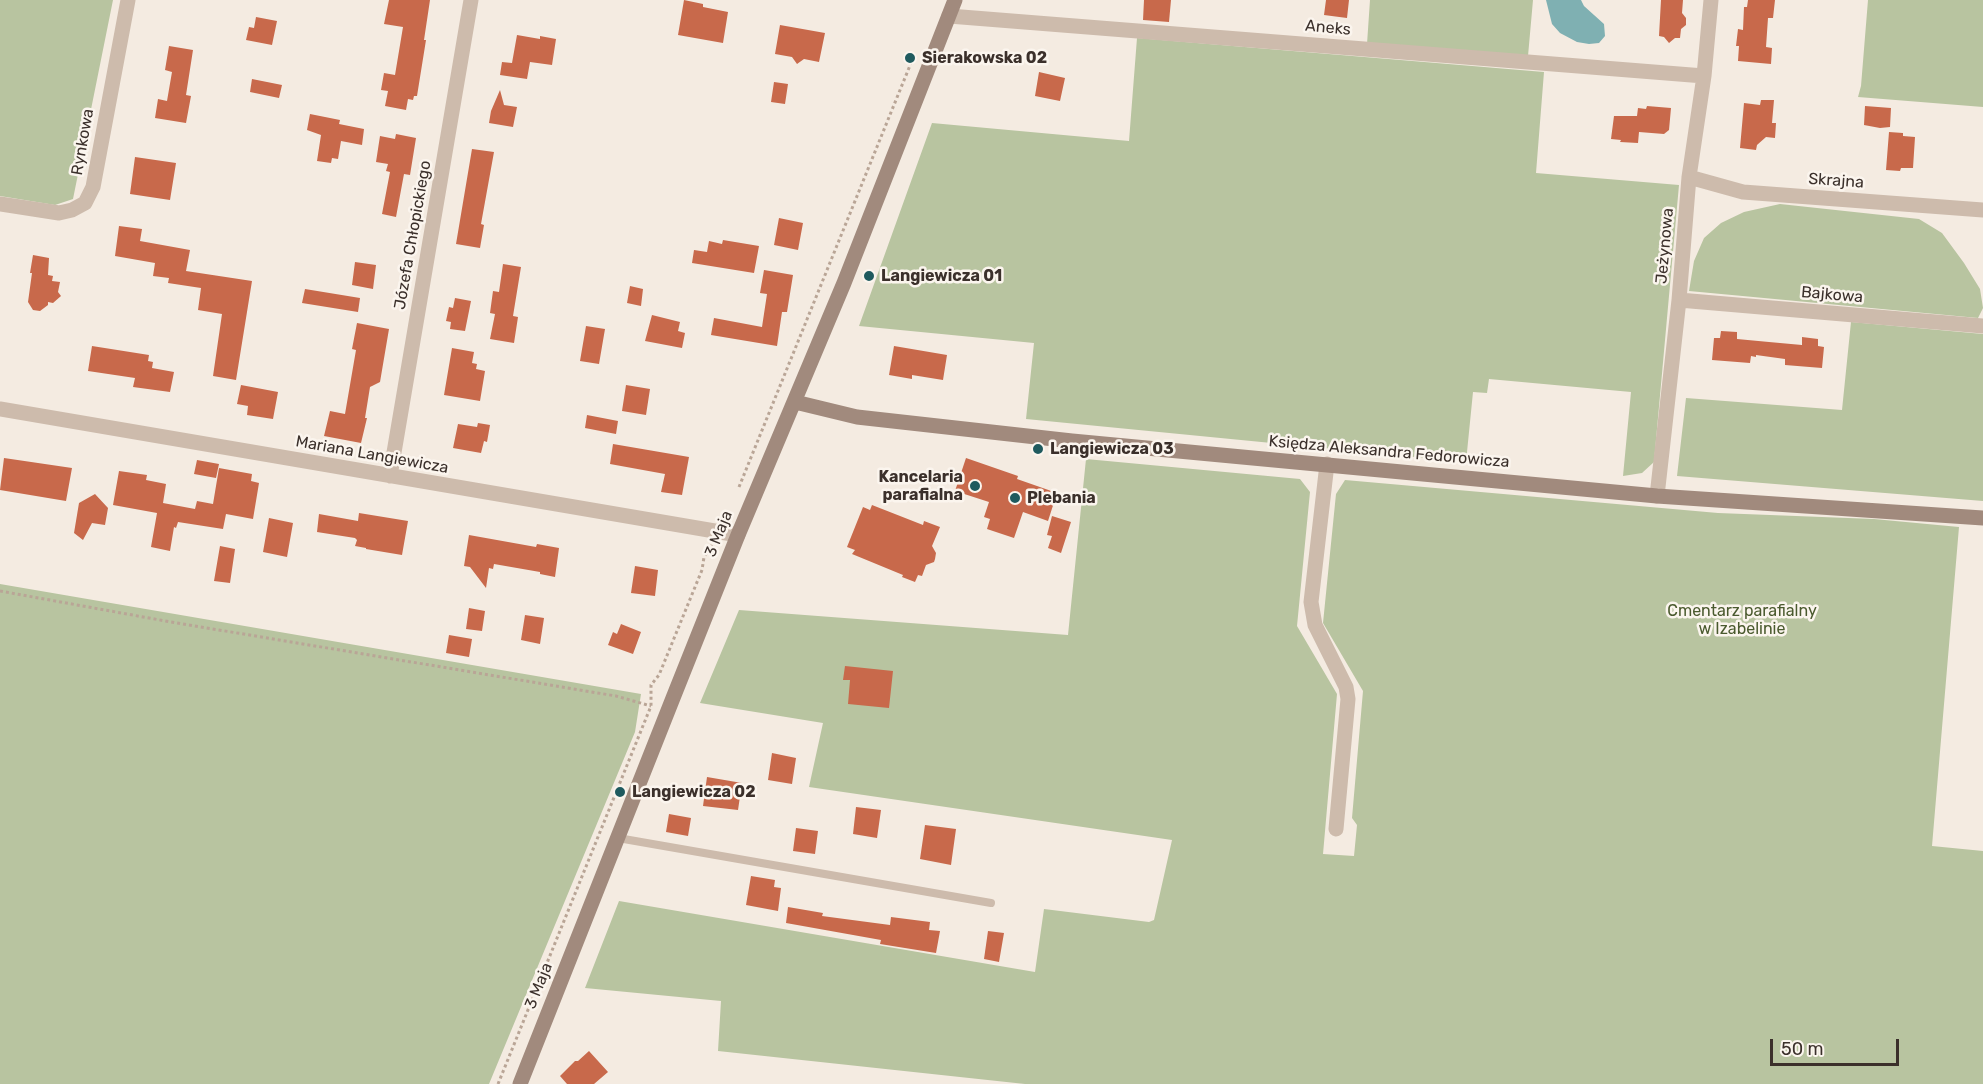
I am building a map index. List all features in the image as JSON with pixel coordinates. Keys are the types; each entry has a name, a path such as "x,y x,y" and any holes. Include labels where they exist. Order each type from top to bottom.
{"street":[{"name":"Rynkowa","path":"0,204 59,213 72,210 85,203 93,187 128,0"},
{"name":"Józefa Chłopickiego","path":"390,476 471,0"},
{"name":"3 Maja","path":"520,1084 738,535 857,251 956,0"},
{"name":"Jeżynowa","path":"1657,496 1679,300 1689,177 1704,76 1711,0"},
{"name":"Aneks","path":"949,16 1704,76"},
{"name":"Skrajna","path":"1689,177 1743,192 1983,210"},
{"name":"Bajkowa","path":"1679,300 1983,326"},
{"name":"Księdza Aleksandra Fedorowicza","path":"795,402 868,419 1072,441 1657,496 1983,518"},
{"name":"Mariana Langiewicza","path":"0,409 738,535"},
{"path":"1327,464 1311,602 1315,625 1346,687 1348,699 1336,829"}],"lane":[{"path":"618,838 991,903"}],"path":[{"path":"738,488 914,56"},
{"path":"498,1084 651,706 651,685 658,675 702,570 704,557 720,532"},
{"path":"0,591 171,622 616,696 651,706"}],"green space":[{"path":"0,0 113,0 73,199 55,205 0,196"},
{"path":"1370,0 1533,0 1528,56 1367,44"},
{"path":"1868,0 1983,0 1983,107 1858,97 1861,86"},
{"path":"1137,38 1544,72 1536,173 1679,185 1654,462 1642,473 1623,476 1631,392 1489,379 1487,393 1473,392 1466,462 1026,419 1034,343 859,326 932,123 1129,141"},
{"path":"1780,204 1919,219 1942,233 1980,289 1983,308 1978,318 1689,291 1694,261 1704,238 1721,223 1744,212"},
{"path":"1851,322 1983,334 1983,501 1677,476 1686,398 1842,410"},
{"name":"Cmentarz parafialny w Izabelinie","path":"1086,459 1300,479 1310,492 1297,626 1337,694 1323,854 1354,856 1357,825 1352,818 1363,691 1323,623 1336,494 1345,480 1718,513 1874,519 1959,527 1932,846 1983,851 1983,1084 1025,1084 718,1051 721,1001 585,988 619,901 1035,972 1044,909 1149,922 1154,920 1172,840 809,787 823,723 700,703 739,610 1068,635"},
{"path":"0,584 641,694 635,732 489,1084 0,1084"}],"water":[{"path":"1546,0 1581,0 1584,6 1604,24 1605,36 1599,43 1589,44 1577,42 1560,33 1552,24"}],"building":[{"path":"389,0 430,0 417,96 414,96 413,100 408,99 406,110 385,106 388,91 381,90 384,73 395,75 403,27 384,24"},
{"path":"684,0 728,12 723,43 678,35"},
{"path":"1144,0 1171,0 1169,22 1143,20"},
{"path":"1326,0 1349,0 1347,18 1324,15"},
{"path":"1661,0 1683,0 1682,13 1686,18 1686,25 1681,29 1680,38 1675,38 1669,43 1664,37 1659,36"},
{"path":"1748,0 1775,0 1773,18 1768,18 1766,47 1772,48 1771,64 1738,61 1739,46 1736,46 1738,29 1743,30 1744,7 1747,7"},
{"path":"256,17 277,21 272,45 246,40 249,27 254,28"},
{"path":"780,25 825,33 819,62 804,59 797,64 792,57 775,54"},
{"path":"517,35 556,39 552,65 530,62 527,79 500,75 502,62 512,63"},
{"path":"169,46 193,50 186,95 191,96 186,123 155,118 158,99 167,101 172,72 165,70"},
{"path":"1039,72 1065,78 1060,101 1035,96"},
{"path":"252,79 282,85 279,98 250,92"},
{"path":"774,82 788,84 785,104 771,102"},
{"path":"500,90 504,105 517,107 513,127 489,123 491,111"},
{"path":"1761,100 1774,100 1772,123 1776,123 1775,138 1766,137 1757,145 1756,150 1740,148 1744,103 1760,105"},
{"path":"1647,106 1671,108 1669,130 1664,134 1639,132 1638,143 1611,139 1614,116 1637,116 1638,108 1646,109"},
{"path":"1865,106 1891,108 1890,127 1864,125"},
{"path":"310,114 340,120 339,124 364,129 362,145 341,141 338,159 332,158 331,163 317,161 321,135 307,130"},
{"path":"1889,132 1915,137 1913,168 1901,168 1900,171 1886,170"},
{"path":"396,134 416,138 410,175 404,174 396,217 382,214 390,172 386,171 388,164 376,162 380,136 395,139"},
{"path":"472,149 494,152 481,224 484,225 480,248 456,244"},
{"path":"135,157 176,163 170,200 130,194"},
{"path":"779,218 803,223 798,250 774,245"},
{"path":"119,226 142,229 140,241 190,250 186,271 252,281 236,380 213,376 222,314 198,310 201,288 168,283 169,278 153,276 155,263 115,256"},
{"path":"723,240 759,246 754,273 692,263 694,250 707,252 709,241 722,244"},
{"path":"33,255 49,258 48,275 53,276 52,281 60,282 58,292 61,296 53,303 48,302 48,305 40,311 33,310 28,302"},
{"path":"355,262 376,265 373,289 352,285"},
{"path":"503,264 521,267 513,316 518,317 514,343 490,339 495,314 490,313 493,291 499,292"},
{"path":"764,270 793,275 787,312 782,312 777,346 711,335 714,318 762,327 767,294 760,293"},
{"path":"630,286 643,289 641,306 627,303"},
{"path":"305,289 360,298 358,312 302,303"},
{"path":"455,298 471,301 465,331 450,329 451,322 446,321 449,307 453,308"},
{"path":"652,315 680,322 678,331 685,333 682,348 645,341"},
{"path":"357,323 389,329 380,382 370,387 365,418 367,418 361,443 324,436 330,411 345,414 356,350 352,349"},
{"path":"586,326 605,329 599,364 580,361"},
{"path":"1721,331 1737,332 1737,339 1802,345 1802,337 1818,339 1818,346 1824,347 1822,368 1785,365 1785,359 1756,355 1756,357 1751,356 1750,363 1712,360 1714,338 1720,338"},
{"path":"92,346 149,355 148,361 153,362 152,368 174,372 170,392 133,387 135,378 88,371"},
{"path":"894,346 947,355 943,380 912,375 912,379 889,375"},
{"path":"452,348 474,352 472,363 477,364 476,369 485,371 480,401 444,395"},
{"path":"241,385 278,392 273,419 247,415 248,406 237,404"},
{"path":"626,385 650,389 646,415 622,411"},
{"path":"587,415 618,421 616,434 585,428"},
{"path":"478,423 490,425 487,442 484,441 481,453 453,448 458,424 477,427"},
{"path":"613,444 689,457 682,495 661,492 665,474 610,464"},
{"path":"4,458 72,468 66,501 0,490"},
{"name":"Plebania","path":"966,458 1018,476 1017,479 1057,493 1048,521 1023,512 1014,538 987,529 990,519 984,517 989,502 955,491"},
{"path":"197,460 219,464 216,478 194,474"},
{"path":"219,468 252,474 251,481 259,483 253,519 226,514 223,529 178,522 176,528 174,527 170,551 151,547 157,513 113,505 119,471 147,475 146,480 166,484 163,503 195,509 197,501 213,504"},
{"path":"95,494 108,508 105,525 92,523 83,540 74,533 79,503"},
{"path":"872,505 923,525 924,521 940,527 932,546 936,553 934,562 926,565 922,576 918,575 915,582 852,554 855,550 847,547 863,507 870,510"},
{"path":"359,513 408,521 402,555 355,546 357,540 355,538 317,532 319,514 358,521"},
{"path":"1052,516 1071,522 1061,553 1048,548 1052,536 1047,535"},
{"path":"269,518 293,523 287,557 263,552"},
{"path":"469,535 536,547 537,544 559,548 555,577 494,564 493,569 489,568 486,588 470,567 464,566"},
{"path":"220,546 235,549 230,583 214,581"},
{"path":"635,566 658,570 655,596 631,593"},
{"path":"469,608 485,611 482,631 466,629"},
{"path":"525,615 544,618 540,644 521,640"},
{"path":"621,624 641,632 633,654 608,645 613,632 617,634"},
{"path":"449,635 472,639 469,657 446,653"},
{"path":"845,666 893,671 889,708 848,704 850,680 843,680"},
{"path":"772,753 796,758 792,784 768,780"},
{"path":"707,777 742,783 738,810 703,806"},
{"path":"856,807 881,810 877,838 853,834"},
{"path":"669,814 691,818 688,836 666,832"},
{"path":"925,825 956,829 951,865 920,859"},
{"path":"796,828 818,831 815,854 793,851"},
{"path":"751,876 775,880 774,887 781,888 778,911 746,905"},
{"path":"788,907 823,913 822,916 890,925 891,917 930,922 929,930 940,931 936,953 880,944 881,940 786,923"},
{"path":"988,931 1004,933 999,962 984,959"},
{"path":"589,1051 608,1072 594,1084 567,1084 560,1076"}],"place":[{"name":"Sierakowska 02","path":"910,58"},
{"name":"Langiewicza 01","path":"869,276"},
{"name":"Langiewicza 03","path":"1038,449"},
{"name":"Kancelaria parafialna","path":"975,486"},
{"name":"Plebania","path":"1015,498"},
{"name":"Langiewicza 02","path":"620,792"}]}
